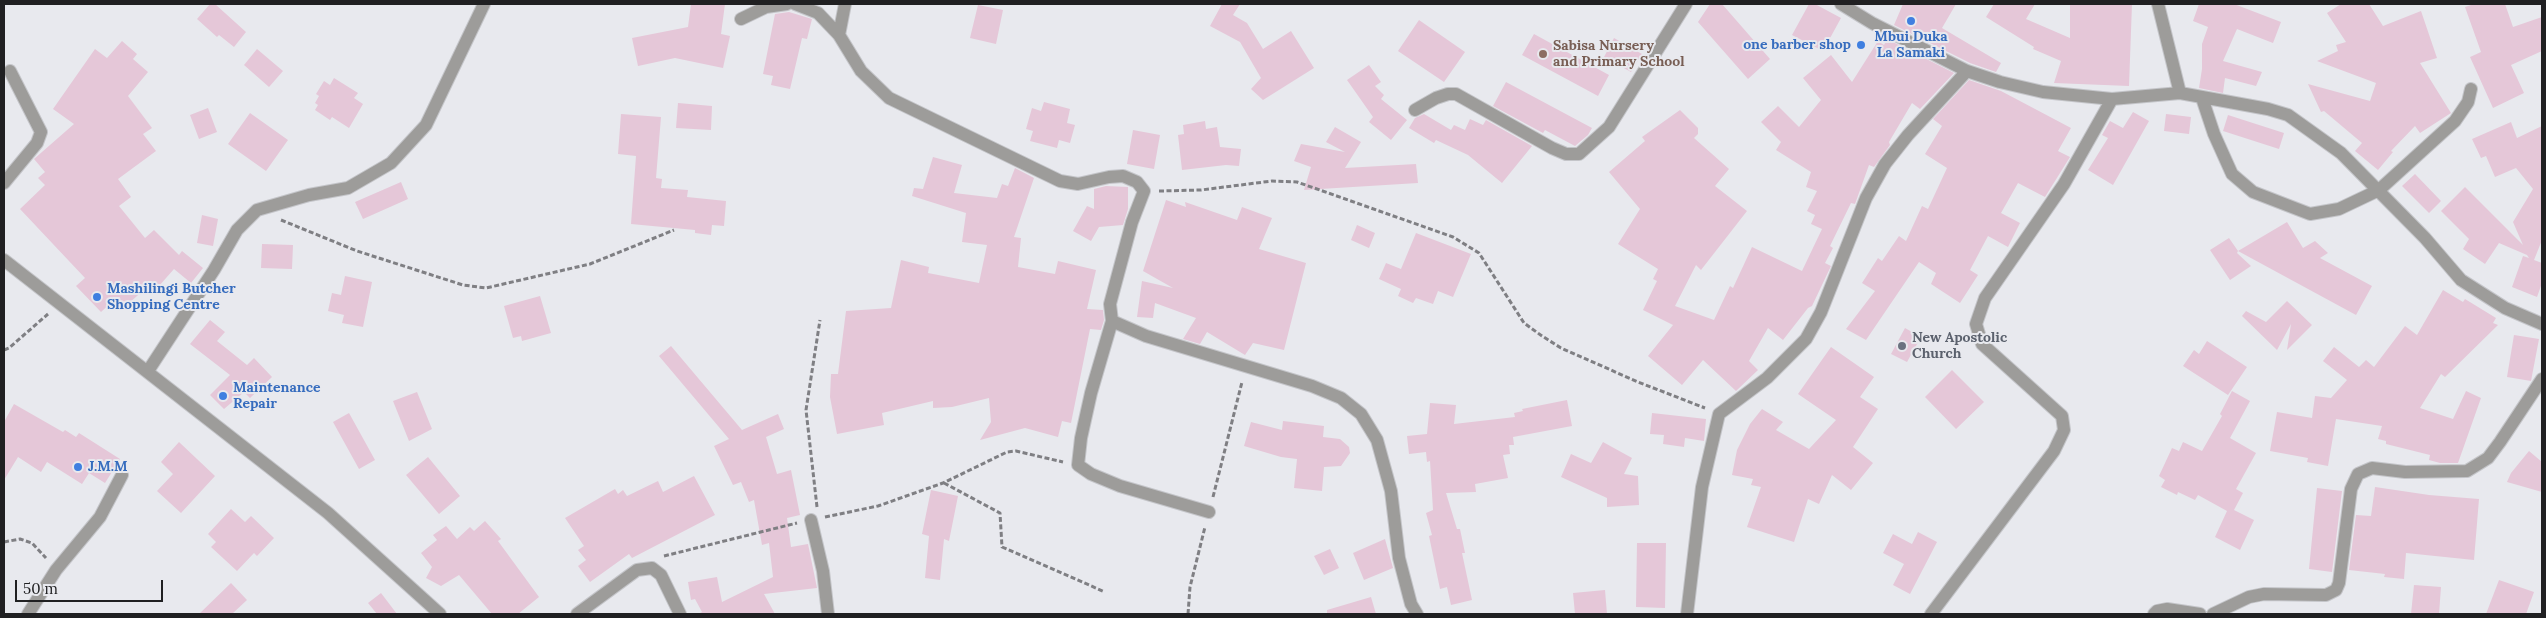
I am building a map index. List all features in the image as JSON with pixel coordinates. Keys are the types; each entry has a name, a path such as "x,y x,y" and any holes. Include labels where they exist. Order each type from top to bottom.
{"street":[{"path":"148,371 214,270 237,230 257,210 309,195 348,188 391,164 426,125 484,4"},
{"path":"741,19 766,7 787,4"},
{"path":"795,4 818,13 840,35 861,71 889,98 1060,181 1078,184 1123,176 1138,182 1144,191 1132,222 1110,304 1112,321 1089,402 1081,438 1078,465 1091,474 1120,486 1209,512"},
{"path":"840,35 845,4"},
{"path":"1415,110 1436,98 1448,94 1456,94 1552,148 1566,154 1579,154 1610,127 1686,4"},
{"path":"1841,4 1872,23 1967,71 2043,92 2112,99 2180,93 2268,109 2288,115 2341,153 2379,190 2461,280 2505,308 2542,324"},
{"path":"2158,4 2180,93"},
{"path":"4,183 37,143 40,132 10,71"},
{"path":"1687,614 1702,487 1719,414 1767,378 1806,339 1822,312 1866,198 1885,164 1908,135 1967,71"},
{"path":"2202,98 2214,134 2232,174 2254,192 2310,214 2339,209 2379,190 2455,121 2468,102 2471,89"},
{"path":"1932,614 2054,451 2064,430 2062,416 1982,344 1976,324 1985,298 2064,184 2112,99"},
{"path":"4,260 328,513 440,614"},
{"path":"1112,321 1146,336 1247,365 1326,392 1341,398 1362,414 1377,440 1391,490 1399,558 1411,604 1417,614"},
{"path":"2214,614 2249,597 2264,594 2326,595 2336,590 2339,583 2351,489 2358,474 2372,468 2406,472 2467,471 2488,458 2542,379"},
{"path":"28,614 56,570 100,517 122,475"},
{"path":"815,519 824,571 828,614"},
{"path":"577,614 637,570 652,568 661,575 680,614"},
{"path":"2154,614 2157,611 2167,609 2200,614"}],"path":[{"path":"1144,191 1200,190 1272,181 1297,182 1453,237 1479,253 1524,323 1542,336 1561,348 1638,382 1719,414"},
{"path":"257,210 357,251 463,285 486,288 590,264 674,230"},
{"path":"4,350 9,348 59,304"},
{"path":"815,519 806,410 820,320"},
{"path":"1188,614 1190,587 1247,365"},
{"path":"664,556 815,519 878,506 943,483 1007,452 1016,451 1078,465"},
{"path":"943,483 1000,513 1002,547 1105,592"},
{"path":"4,542 20,540 32,543 56,570"}],"building":[{"path":"210,4 215,4 246,32 234,47 219,35 217,37 197,19"},
{"path":"691,4 725,4 721,34 730,36 723,68 675,58 638,66 632,38 688,27"},
{"path":"1222,4 1240,4 1233,15 1247,23 1263,49 1291,31 1314,68 1263,100 1251,89 1261,78 1240,42 1210,26"},
{"path":"1710,4 1722,4 1770,59 1748,79 1698,22"},
{"path":"1809,4 1815,4 1841,18 1823,51 1792,35"},
{"path":"1903,4 1956,4 1942,28 2001,63 1996,72 1970,63 1894,25"},
{"path":"1994,4 2035,4 2026,19 2070,38 2070,4 2132,4 2129,86 2054,83 2061,61 2033,49 2034,47 1986,17"},
{"path":"2199,4 2234,4 2281,22 2273,43 2237,29 2223,61 2262,72 2256,86 2225,78 2223,93 2199,88 2202,69 2202,44 2208,27 2193,21"},
{"path":"2341,4 2369,4 2383,26 2421,11 2437,58 2420,63 2451,113 2420,133 2415,126 2391,151 2393,152 2378,170 2355,151 2362,143 2324,111 2321,112 2308,84 2370,101 2376,83 2317,61 2338,51 2336,45 2346,42 2327,13"},
{"path":"2474,4 2505,4 2513,27 2542,17 2542,51 2511,65 2524,93 2493,108 2470,57 2481,52 2465,7"},
{"path":"978,5 1003,10 996,44 970,38"},
{"path":"789,12 812,19 807,39 802,38 790,89 771,85 773,76 763,74 775,14"},
{"path":"1419,20 1465,52 1444,82 1398,51"},
{"path":"1534,34 1609,75 1598,96 1522,55"},
{"path":"1614,38 1642,54 1631,72 1604,57"},
{"path":"1887,39 1954,73 1920,109 1912,103 1889,142 1890,145 1874,167 1869,165 1855,204 1851,203 1830,246 1833,248 1825,263 1831,266 1812,306 1808,308 1783,340 1768,328 1749,361 1758,370 1736,391 1703,360 1682,385 1648,356 1673,325 1643,310 1657,281 1653,279 1658,269 1618,244 1640,209 1609,172 1645,141 1642,137 1680,110 1698,128 1698,134 1694,138 1729,169 1715,186 1747,211 1701,270 1696,265 1675,306 1714,320 1730,286 1733,288 1752,247 1802,271 1822,229 1811,224 1815,215 1807,211 1817,191 1806,187 1811,172 1776,150 1781,142 1761,122 1778,106 1799,127 1821,100 1803,78 1831,55 1852,82 1878,41 1884,45"},
{"path":"122,41 137,54 133,59 148,72 128,96 152,128 143,134 156,151 118,179 131,197 119,206 145,238 154,230 179,255 182,251 203,268 191,283 174,269 151,295 145,289 121,310 113,301 101,312 76,286 85,278 20,209 45,185 38,178 45,172 34,159 74,124 53,109 95,49 107,58"},
{"path":"257,49 283,71 269,87 244,65"},
{"path":"1369,65 1381,82 1375,86 1384,95 1381,99 1407,120 1391,140 1369,122 1373,117 1347,80"},
{"path":"334,78 358,93 354,98 363,104 349,128 332,117 330,120 315,110 318,105 315,103 319,96 316,94 324,81 330,85"},
{"path":"1969,80 2001,91 2071,128 2058,151 2070,157 2045,197 2018,183 2001,213 2020,223 2008,247 1988,236 1970,270 1978,275 1960,303 1931,284 1936,273 1919,262 1866,340 1846,329 1875,291 1862,283 1878,258 1882,261 1899,236 1906,241 1922,206 1928,209 1947,168 1925,154 1942,126 1933,119"},
{"path":"1506,82 1592,128 1588,135 1575,146 1545,130 1543,133 1493,106"},
{"path":"1044,102 1070,109 1067,123 1075,125 1070,143 1059,140 1057,148 1030,141 1033,131 1026,129 1032,108 1041,111"},
{"path":"678,103 712,106 711,130 676,128"},
{"path":"208,108 217,132 199,139 190,115"},
{"path":"2133,112 2149,121 2113,185 2088,170 2108,138 2102,135 2110,121 2123,128"},
{"path":"250,113 288,140 266,171 228,144"},
{"path":"621,114 661,117 656,178 662,179 661,188 688,190 687,197 726,201 724,226 712,225 711,235 695,233 695,230 631,224 636,156 618,154"},
{"path":"1424,114 1451,130 1454,125 1465,130 1470,119 1483,125 1486,120 1532,146 1502,183 1468,155 1436,140 1434,143 1409,128 1415,118"},
{"path":"2166,114 2191,117 2189,134 2164,131"},
{"path":"2228,115 2284,133 2279,149 2223,131"},
{"path":"1205,121 1206,129 1217,127 1220,147 1241,149 1239,166 1226,165 1182,170 1178,135 1184,134 1183,125"},
{"path":"2511,122 2517,138 2542,126 2542,240 2534,260 2542,263 2542,283 2537,297 2512,287 2523,256 2529,258 2527,255 2499,243 2485,264 2463,249 2469,239 2441,211 2465,187 2523,245 2513,222 2533,189 2516,168 2495,177 2486,156 2481,158 2472,139"},
{"path":"1335,127 1361,142 1345,168 1416,164 1418,183 1304,190 1311,167 1294,161 1301,144 1345,152 1326,142"},
{"path":"1133,130 1160,135 1154,169 1127,164"},
{"path":"933,157 962,165 954,193 997,198 1002,184 1008,186 1015,168 1034,178 1014,237 1021,238 1018,267 1055,274 1058,261 1096,270 1087,309 1103,310 1104,320 1101,330 1090,329 1071,423 1062,421 1058,437 1025,428 980,440 991,422 989,398 952,407 933,408 933,401 882,413 884,425 837,434 830,397 831,374 838,374 846,311 891,308 901,260 929,267 928,273 979,283 987,245 962,242 966,213 912,196 914,188 923,189"},
{"path":"2415,174 2441,201 2429,213 2402,186"},
{"path":"401,182 408,199 363,219 355,202"},
{"path":"1106,186 1128,187 1128,209 1123,225 1099,227 1091,241 1073,231 1087,206 1094,209 1094,189"},
{"path":"1166,200 1186,207 1185,202 1237,220 1242,207 1272,218 1259,249 1306,263 1284,350 1253,343 1245,355 1207,332 1200,344 1183,339 1196,318 1155,303 1153,318 1137,317 1142,281 1173,288 1143,271"},
{"path":"202,215 218,219 213,246 197,243"},
{"path":"2287,222 2303,248 2315,241 2328,253 2320,258 2372,286 2356,315 2238,251"},
{"path":"1357,225 1375,233 1369,248 1351,240"},
{"path":"1416,233 1471,254 1453,297 1438,291 1433,304 1416,298 1413,303 1398,296 1401,289 1379,279 1386,263 1401,269"},
{"path":"2229,238 2238,251 2237,253 2251,266 2230,280 2210,250"},
{"path":"262,244 293,245 292,269 261,268"},
{"path":"345,276 372,282 363,327 342,323 344,315 328,311 332,293 341,295"},
{"path":"2443,290 2463,302 2465,299 2496,318 2493,323 2498,325 2445,377 2441,374 2420,408 2453,419 2466,391 2481,398 2458,463 2440,463 2429,460 2430,455 2386,444 2386,441 2378,439 2382,426 2336,419 2328,466 2307,462 2308,458 2270,451 2277,412 2312,418 2315,396 2331,398 2347,380 2323,361 2334,347 2359,367 2366,360 2374,367 2405,326 2417,335"},
{"path":"540,296 551,333 522,341 521,336 513,338 504,306"},
{"path":"2287,301 2312,325 2287,350 2291,324 2277,350 2242,316 2246,311 2266,322"},
{"path":"210,320 225,332 217,341 247,365 254,358 272,377 250,398 244,392 224,409 210,395 230,375 190,344"},
{"path":"1905,328 1921,337 1907,362 1891,354"},
{"path":"2514,335 2539,339 2531,381 2507,377"},
{"path":"2207,341 2247,367 2228,395 2183,366 2194,350 2199,354"},
{"path":"671,346 742,430 778,414 784,429 766,437 777,474 791,470 800,515 787,518 791,547 808,544 817,588 764,594 775,614 698,614 702,612 695,599 691,600 688,582 717,577 722,602 773,577 769,543 762,545 754,500 749,502 741,482 733,485 714,446 729,439 659,356"},
{"path":"1831,347 1874,377 1860,397 1878,409 1853,447 1873,463 1851,490 1832,475 1819,504 1808,499 1794,542 1747,527 1761,487 1751,485 1753,479 1732,475 1737,450 1750,424 1762,409 1783,422 1776,430 1809,449 1836,420 1798,394"},
{"path":"1952,370 1984,402 1956,429 1925,397"},
{"path":"2232,391 2250,401 2230,438 2256,453 2236,489 2243,493 2234,510 2254,520 2240,550 2215,537 2227,511 2198,495 2195,500 2178,492 2177,495 2161,487 2165,480 2159,476 2172,448 2179,451 2183,442 2202,451 2222,416 2220,414"},
{"path":"417,392 432,429 409,441 393,401"},
{"path":"1567,400 1572,426 1513,437 1514,445 1509,445 1510,454 1503,455 1508,478 1475,484 1476,492 1446,493 1457,529 1460,529 1465,553 1462,553 1472,600 1451,605 1447,587 1440,589 1429,536 1432,535 1426,513 1433,510 1430,461 1427,462 1426,452 1409,454 1407,436 1427,434 1430,403 1456,405 1454,424 1515,417 1514,413 1523,411 1522,409"},
{"path":"14,404 63,432 65,430 76,437 79,433 120,459 105,483 89,473 82,484 47,462 41,472 18,457 4,480 4,422"},
{"path":"349,413 375,460 359,469 333,422"},
{"path":"1652,413 1706,419 1704,441 1685,438 1684,447 1663,444 1664,435 1650,434"},
{"path":"1283,421 1324,426 1323,437 1340,439 1349,447 1350,453 1341,466 1324,467 1322,491 1294,488 1297,459 1281,457 1244,446 1251,422 1282,430"},
{"path":"179,442 215,476 181,513 157,491 173,474 161,462"},
{"path":"1603,442 1632,458 1624,474 1638,476 1639,505 1607,507 1607,498 1561,477 1571,454 1591,463"},
{"path":"2529,451 2542,462 2542,492 2507,482 2511,473"},
{"path":"428,457 460,496 439,514 406,475"},
{"path":"694,476 715,515 632,558 629,554 590,582 578,566 586,560 578,550 584,546 565,518 615,489 618,494 623,490 627,496 658,481 663,492"},
{"path":"2375,487 2429,495 2479,499 2474,560 2406,553 2404,579 2384,577 2385,574 2349,570 2356,515 2371,516"},
{"path":"2317,488 2342,491 2332,572 2309,569"},
{"path":"931,490 958,496 949,541 944,539 940,580 925,578 929,536 922,534"},
{"path":"231,509 245,522 251,516 274,538 257,556 254,553 237,571 211,547 216,542 208,534"},
{"path":"485,521 501,539 498,541 539,597 518,614 492,614 459,575 441,586 426,578 432,567 421,553 437,540 433,535 446,526 457,539 470,527 474,531"},
{"path":"1918,532 1937,542 1910,594 1893,585 1904,564 1883,553 1893,534 1912,544"},
{"path":"1385,539 1393,568 1364,580 1353,553"},
{"path":"1637,543 1666,543 1665,608 1636,607"},
{"path":"1330,549 1339,568 1324,575 1314,556"},
{"path":"2499,580 2534,592 2526,614 2486,614"},
{"path":"231,583 247,600 232,614 199,614"},
{"path":"2414,585 2441,587 2439,614 2411,614"},
{"path":"1605,590 1607,614 1575,614 1573,593"},
{"path":"381,593 397,614 377,614 368,603"},
{"path":"1371,597 1376,614 1327,614 1327,610"}],"place":[{"name":"Mbui Duka La Samaki","path":"1911,21"},
{"name":"one barber shop","path":"1861,45"},
{"name":"Sabisa Nursery and Primary School","path":"1543,54"},
{"name":"Mashilingi Butcher Shopping Centre","path":"97,297"},
{"name":"New Apostolic Church","path":"1902,346"},
{"name":"Maintenance Repair","path":"223,396"},
{"name":"J.M.M","path":"78,467"}]}
